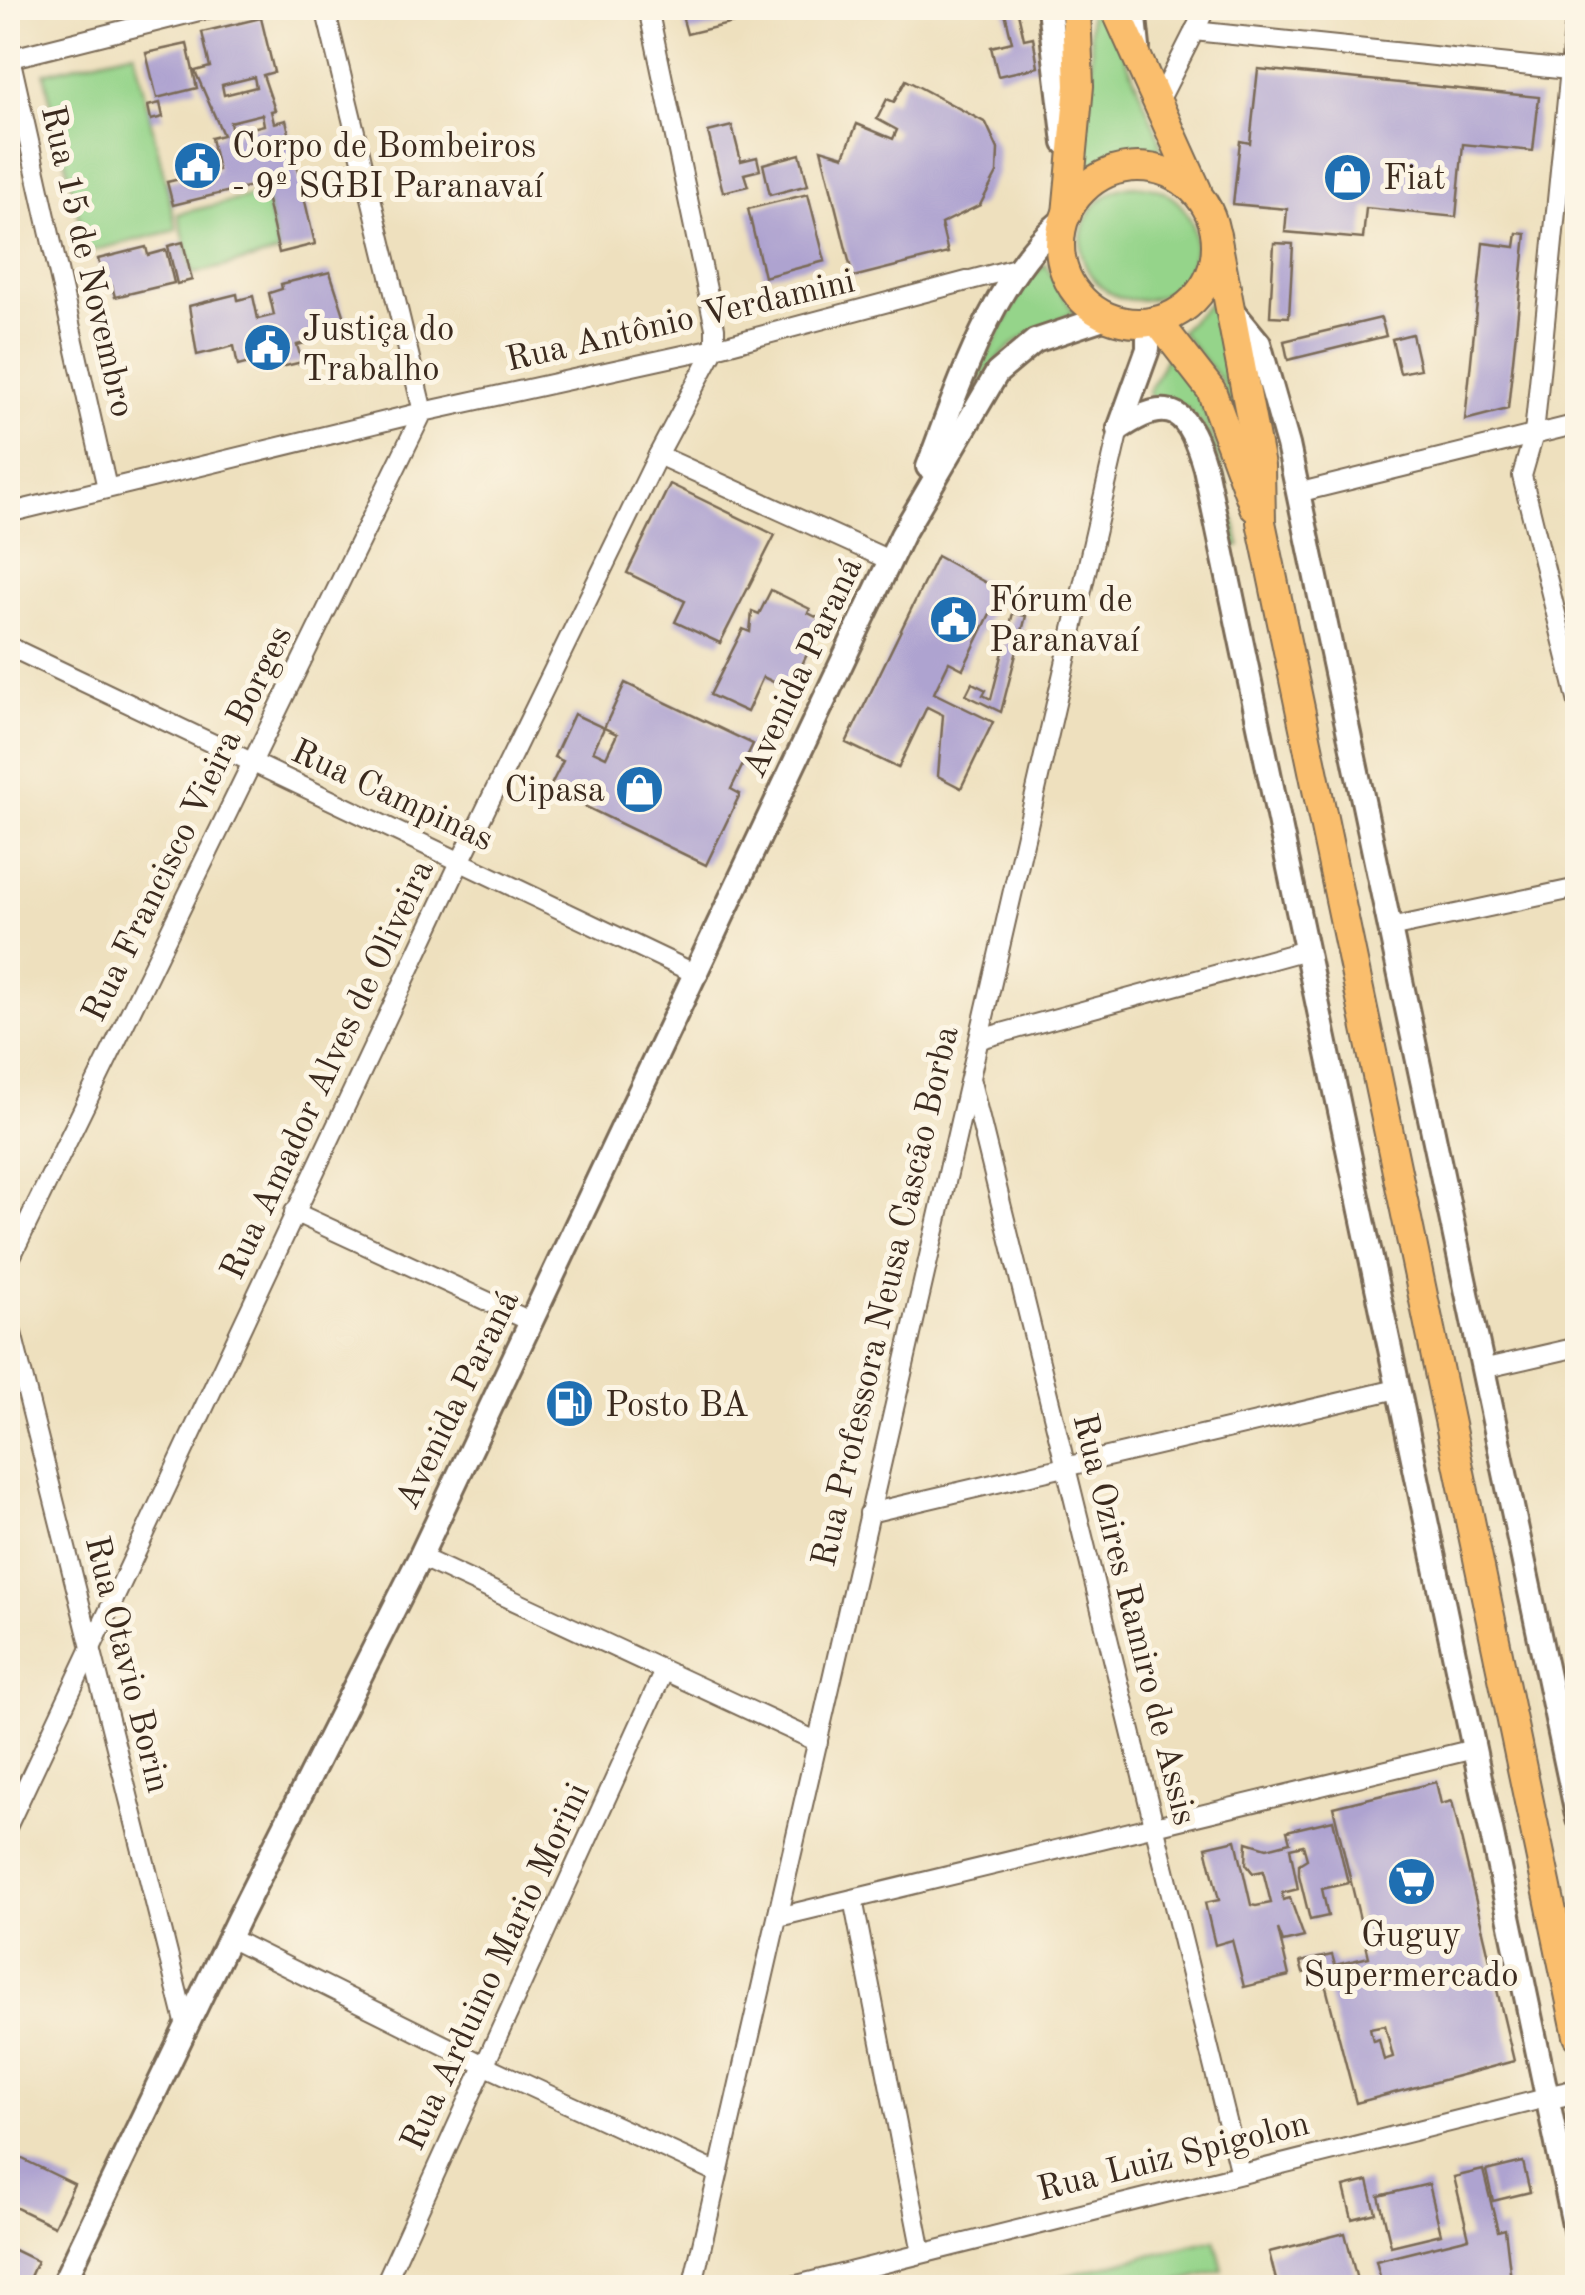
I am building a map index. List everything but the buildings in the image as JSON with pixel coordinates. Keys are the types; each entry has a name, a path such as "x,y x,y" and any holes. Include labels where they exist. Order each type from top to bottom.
{"main road":[{"path":"1076,8 1079,86 1066,216 1060,235 1063,268 1080,298 1106,317 1153,322 1187,306 1209,280 1216,258 1216,235"},
{"path":"1114,8 1216,235 1260,466 1261,522"},
{"path":"1066,216 1092,182 1128,167 1168,172 1199,196"},
{"path":"1153,322 1211,390 1261,522 1578,2036"}],"street":[{"path":"8,55 211,8"},
{"path":"325,8 423,412"},
{"path":"648,8 715,328 715,348"},
{"path":"1049,8 1068,171"},
{"path":"1134,8 1140,66"},
{"path":"1157,105 1206,8"},
{"path":"1576,8 1574,70 1534,434 1522,476 1578,703"},
{"path":"1194,31 1574,70"},
{"name":"Rua 15 de Novembro","path":"8,55 107,488"},
{"name":"Avenida Paraná","path":"902,535 946,419 1016,268 1066,216"},
{"name":"Rua Antônio Verdamini","path":"8,513 423,412 715,348 1016,268"},
{"path":"1231,309 1260,343 1297,493 1578,1818"},
{"name":"Avenida Paraná","path":"61,2288 229,1938 420,1557 698,975 902,535 997,373 1035,341 1106,317"},
{"name":"Rua Professora Neusa Cascão Borba","path":"692,2288 1119,430 1148,350 1153,322"},
{"name":"Rua Amador Alves de Oliveira","path":"8,1825 90,1642 460,860 715,348"},
{"path":"1119,430 1149,411 1171,410 1189,424 1197,439 1578,2244"},
{"name":"Rua Francisco Vieira Borges","path":"8,1263 423,412"},
{"path":"1297,493 1578,424"},
{"path":"658,456 889,560"},
{"name":"Rua Campinas","path":"8,646 698,975"},
{"path":"1390,928 1578,888"},
{"path":"980,1039 1306,950"},
{"name":"Rua Ozires Ramiro de Assis","path":"970,1079 1240,2174"},
{"path":"294,1212 532,1322"},
{"name":"Rua Otavio Borin","path":"8,1317 186,2026"},
{"path":"1482,1370 1578,1347"},
{"path":"869,1512 1398,1389"},
{"path":"420,1557 818,1742"},
{"name":"Rua Arduino Mario Morini","path":"383,2288 664,1671"},
{"path":"778,1917 1474,1749"},
{"path":"853,1899 922,2253"},
{"path":"229,1938 484,2066 718,2173"},
{"name":"Rua Luiz Spigolon","path":"786,2288 1578,2091"}],"green space":[{"path":"1089,8 1105,8 1160,140 1160,153 1128,152 1081,168 1093,77"},
{"path":"134,51 177,230 87,252 44,73"},
{"path":"1138,186 1160,190 1178,203 1191,221 1195,243 1191,265 1178,283 1160,296 1138,300 1116,296 1098,283 1085,265 1081,243 1085,221 1098,203 1116,190"},
{"path":"265,193 279,253 193,274 178,214"},
{"path":"1045,264 1074,313 1016,342 972,393 969,391 1026,282"},
{"path":"1216,297 1251,464 1220,379 1180,331"},
{"path":"1167,356 1191,375 1218,449 1240,546 1232,548 1220,477 1205,431 1192,413 1148,393"},
{"path":"1215,2239 1223,2270 1173,2283 1181,2287 1021,2287"}],"place":[{"name":"Corpo de Bombeiros - 9º SGBI Paranavaí","path":"197,165"},
{"name":"Fiat","path":"1348,177"},
{"name":"Justiça do Trabalho","path":"267,348"},
{"name":"Fórum de Paranavaí","path":"954,619"},
{"name":"Cipasa","path":"640,789"},
{"name":"Posto BA","path":"570,1404"},
{"name":"Guguy Supermercado","path":"1411,1882"}]}
